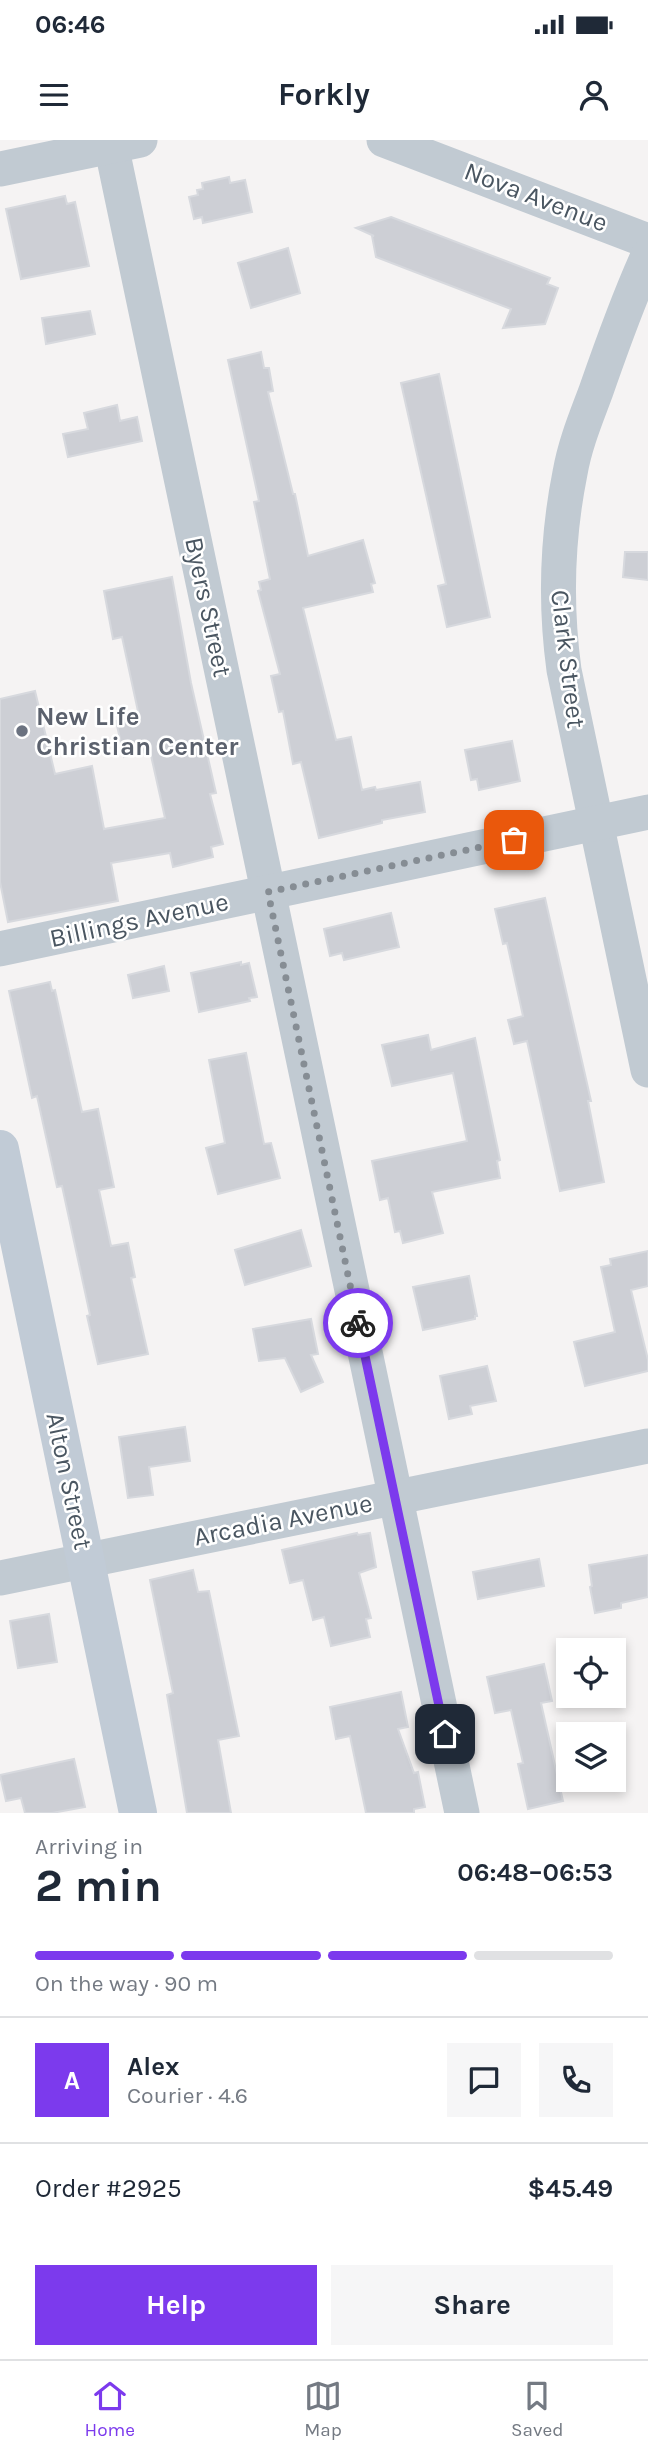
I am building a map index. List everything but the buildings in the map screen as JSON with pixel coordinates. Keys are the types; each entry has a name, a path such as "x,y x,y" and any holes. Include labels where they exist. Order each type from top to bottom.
{"street":[{"name":"Nova Avenue","path":"384,140 648,241"},
{"path":"0,169 120,142"},
{"name":"Byers Street","path":"120,142 268,892 461,1813"},
{"name":"Clark Street","path":"648,256 625,305 580,435 570,473 558,566 557,606 564,670 648,1070"},
{"name":"Billings Avenue","path":"0,949 648,812"},
{"name":"Alton Street","path":"0,1149 138,1813"},
{"name":"Arcadia Avenue","path":"0,1578 648,1446"}],"way so far":[{"path":"358,1323 268,892 514,840"}],"place":[{"name":"New Life Christian Center","path":"22,731"}],"route":[{"path":"358,1323 445,1734"}]}
